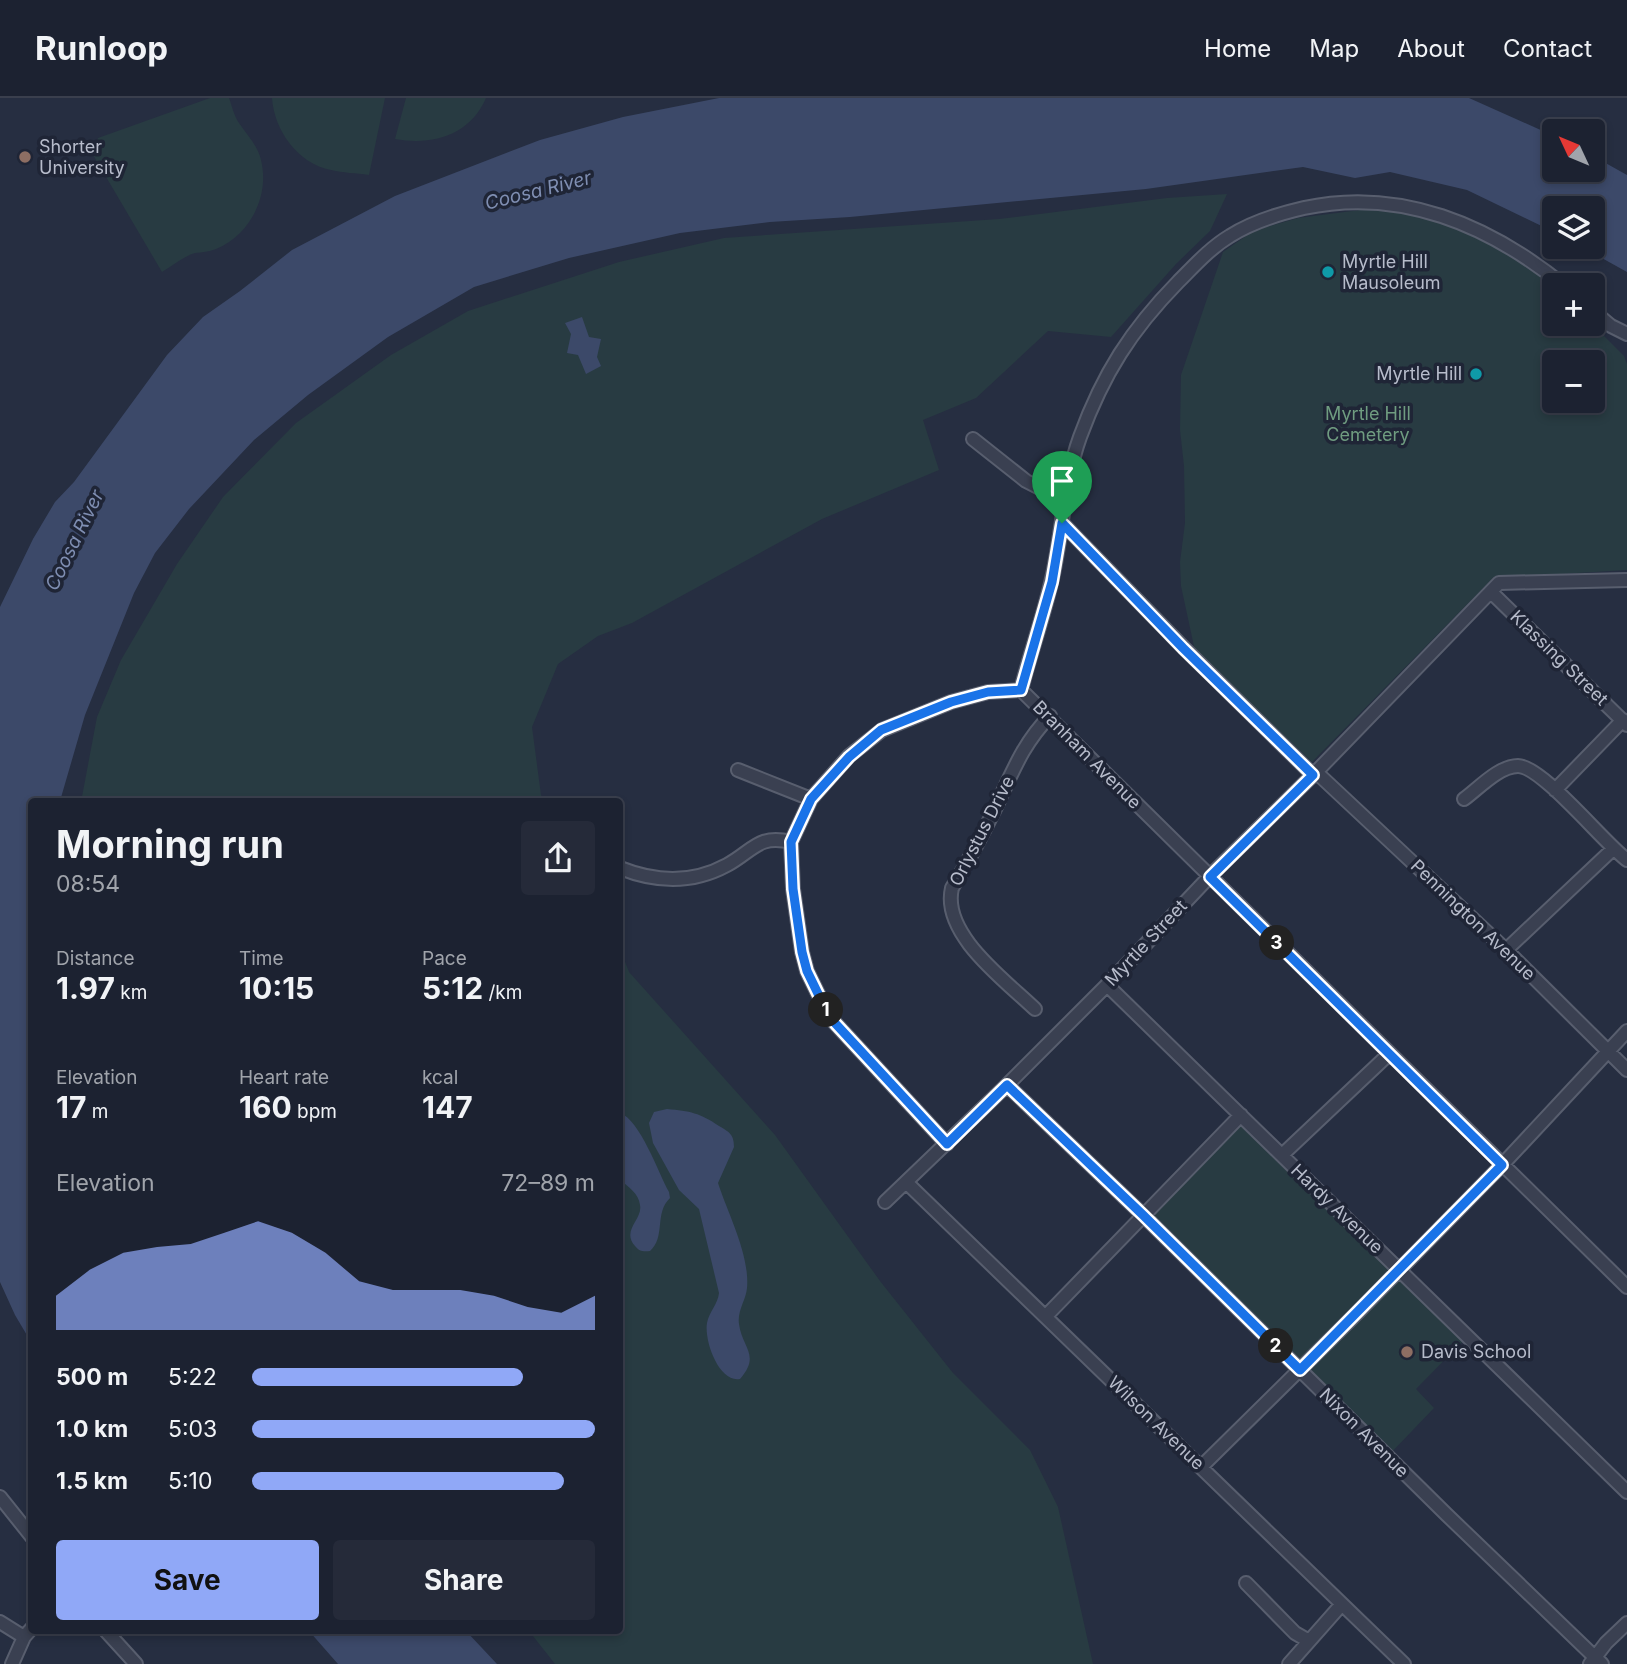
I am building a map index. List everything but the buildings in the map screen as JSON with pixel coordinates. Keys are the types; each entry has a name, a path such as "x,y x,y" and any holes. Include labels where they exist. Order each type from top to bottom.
{"street":[{"name":"Branham Avenue","path":"1546,273 1467,225 1444,215 1406,206 1368,202 1318,205 1272,216 1231,235 1199,261 1164,296 1123,345 1104,382 1079,439 1063,500 1052,582 1021,690 1627,1287"},
{"path":"1605,321 1627,334"},
{"path":"973,439 1026,481 1063,500"},
{"name":"Pennington Avenue","path":"1062,523 1183,648 1506,950 1627,1070"},
{"name":"Myrtle Street","path":"885,1202 1107,985 1499,583 1627,580"},
{"name":"Klassing Street","path":"1491,592 1625,723"},
{"path":"947,1144 834,1022 823,1004 802,952 793,889 791,842 811,799 849,757 881,730 951,702 988,692 1021,690"},
{"name":"Orlystus Drive","path":"1035,1009 966,942 952,914 949,900 952,888 994,811 1017,759 1033,733 1050,716"},
{"path":"1551,786 1625,723"},
{"path":"1464,799 1505,769 1520,766 1532,770 1627,860"},
{"path":"738,770 811,799"},
{"path":"623,869 657,879 682,879 710,873 769,839 791,842"},
{"path":"1506,950 1613,849"},
{"name":"Hardy Avenue","path":"1107,985 1627,1492"},
{"path":"1201,1467 1502,1165 1627,1031"},
{"path":"1282,1155 1389,1054"},
{"name":"Nixon Avenue","path":"1007,1085 1143,1215 1596,1662"},
{"path":"1046,1316 1241,1115"},
{"name":"Wilson Avenue","path":"907,1183 1404,1664"},
{"path":"0,1497 28,1532"},
{"path":"1246,1584 1295,1633 1310,1641"},
{"path":"1289,1664 1342,1604"},
{"path":"0,1622 28,1632 12,1664"},
{"path":"1596,1662 1606,1643 1627,1623"},
{"path":"109,1634 136,1664"}],"green space":[{"path":"210,98 229,98 237,120 257,150 263,174 260,200 248,224 228,243 213,250 191,254 162,272 92,153 98,138"},
{"path":"272,98 385,98 369,175 336,171 308,161 298,153 283,133 277,122"},
{"path":"406,98 486,98 479,111 460,129 436,139 409,141 395,139"},
{"path":"1227,194 1210,231 1176,264 1111,337 1048,331 976,398 923,420 939,470 822,519 632,623 598,636 558,664 532,727 542,798 82,798 97,717 121,660 177,564 223,497 296,423 391,355 468,311 619,262 724,238 999,219 1167,198"},
{"name":"Myrtle Hill Cemetery","path":"1390,209 1422,216 1468,232 1523,262 1542,279 1542,336 1604,336 1624,356 1627,364 1627,570 1493,578 1312,762 1195,651 1181,586 1180,562 1185,523 1180,430 1181,375 1223,252 1253,231 1298,218"},
{"path":"623,957 629,972 775,1135 880,1281 953,1373 1030,1450 1058,1507 1093,1664 555,1664 531,1634 623,1634"},
{"path":"1241,1115 1468,1336 1416,1389 1434,1408 1388,1456 1143,1215"}],"water":[{"name":"Coosa River","path":"719,98 1469,98 1542,131 1542,182 1605,182 1605,163 1627,175 1627,272 1604,259 1605,196 1542,196 1542,226 1467,190 1390,172 1355,178 1303,167 1146,189 770,222 680,233 569,258 474,287 388,337 308,395 254,440 189,509 155,553 134,593 85,715 61,798 28,798 28,1337 0,1282 0,607 33,539 55,502 74,482 167,355 203,317 292,250 395,196 540,140 623,117"},
{"path":"582,317 589,337 601,339 597,357 601,366 586,374 578,355 567,353 571,334 565,323"},
{"path":"667,1109 700,1115 726,1130 733,1139 734,1147 718,1183 742,1248 747,1275 739,1319 750,1357 746,1371 740,1379 732,1378 720,1368 708,1340 707,1323 719,1293 699,1209 679,1190 653,1143 649,1123 654,1112"},
{"path":"623,1115 635,1125 669,1192 670,1198 662,1211 658,1239 650,1251 640,1250 631,1240 631,1230 639,1215 640,1205 630,1188 623,1182"},
{"path":"312,1634 469,1634 497,1664 338,1664"}],"place":[{"name":"Shorter University","path":"25,157"},
{"name":"Myrtle Hill Mausoleum","path":"1328,272"},
{"name":"Myrtle Hill","path":"1476,374"},
{"name":"Davis School","path":"1407,1352"}],"route":[{"path":"1062,523 1183,648 1313,775 1210,877 1502,1165 1300,1370 1007,1085 947,1144 834,1022 807,971 796,919 791,842 811,799 849,757 881,730 951,702 988,692 1021,690 1052,582 1062,523"}]}
